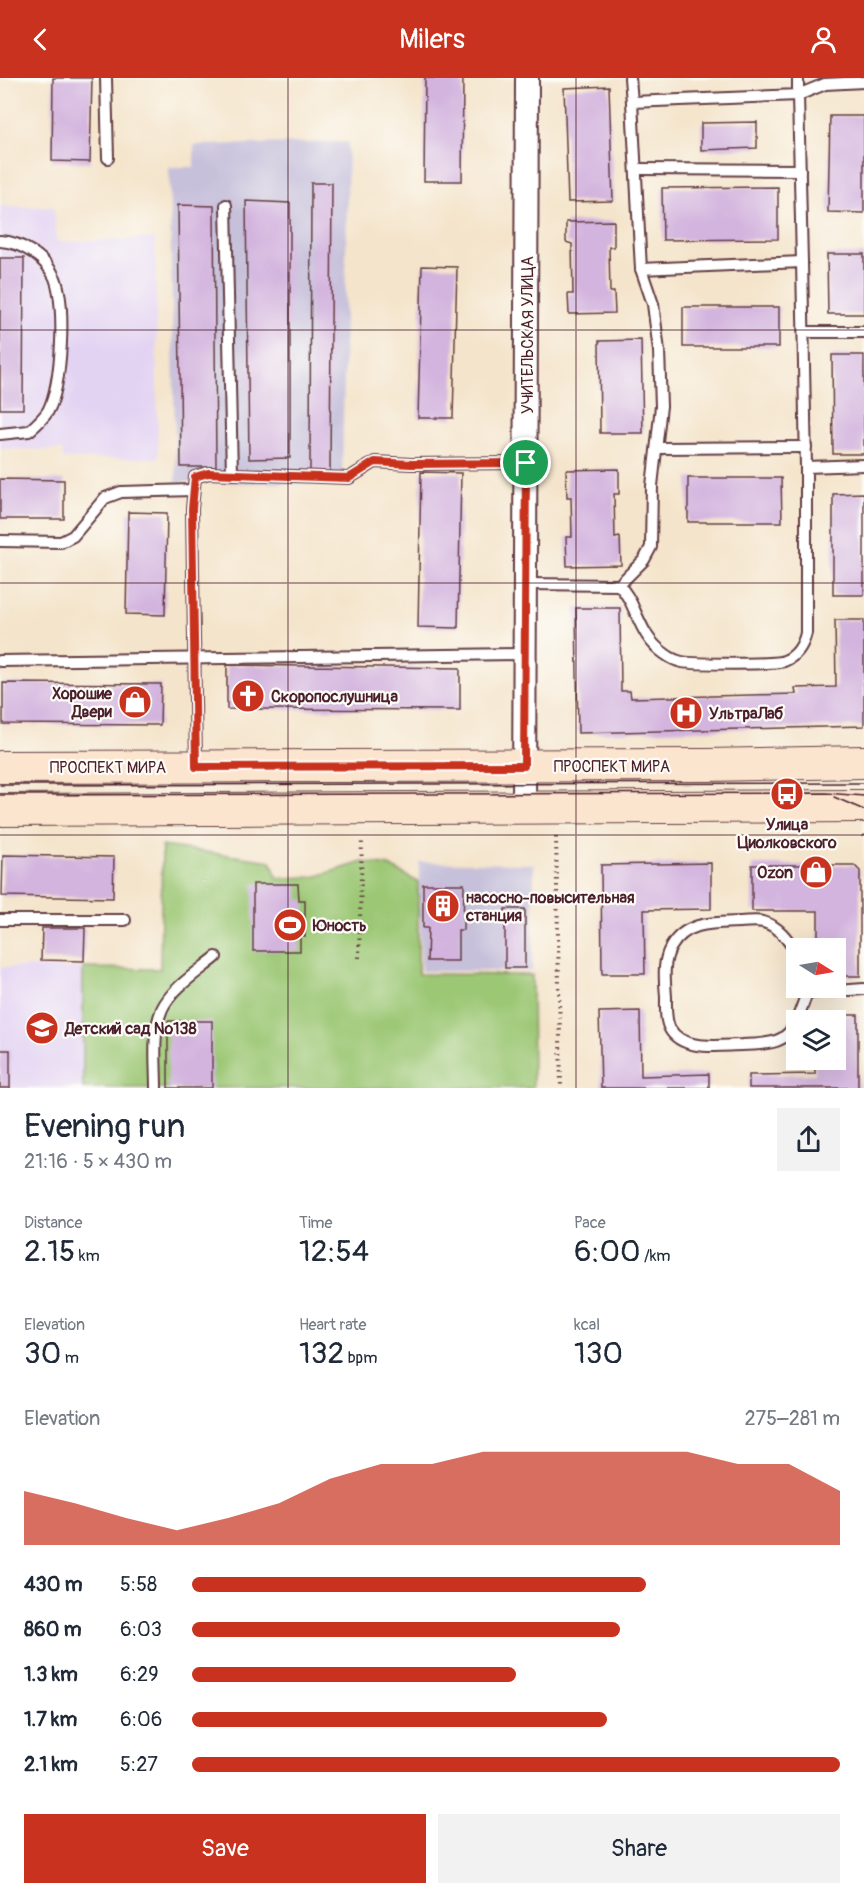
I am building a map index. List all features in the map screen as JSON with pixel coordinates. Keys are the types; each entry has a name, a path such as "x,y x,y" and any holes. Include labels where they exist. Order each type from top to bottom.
{"main road":[{"name":"ПРОСПЕКТ МИРА","path":"0,767 524,766 864,762"},
{"path":"0,810 524,807 864,826"}],"street":[{"name":"УЧИТЕЛЬСКАЯ УЛИЦА","path":"524,807 527,78"}],"lane":[{"path":"106,78 108,158"},
{"path":"526,584 619,585 644,560 651,547 652,486 661,406 659,351 653,304 641,269 630,78"},
{"path":"619,585 631,603 641,628 652,643 666,655 681,662 783,662 803,646 806,633 806,447 798,78"},
{"path":"632,102 798,94 825,84 864,81"},
{"path":"636,169 800,170"},
{"path":"226,205 232,474"},
{"path":"0,241 18,243 28,249 54,277 59,293 61,335 55,390 49,410 29,431 0,434"},
{"path":"641,269 802,262"},
{"path":"804,332 864,332"},
{"path":"658,448 806,447"},
{"path":"196,767 193,490 195,477 200,474 232,474 349,478 375,462 526,463"},
{"path":"806,467 864,465"},
{"path":"0,541 61,542 73,536 105,498 121,492 193,490"},
{"path":"0,661 525,654"},
{"path":"0,920 125,920"},
{"path":"786,939 778,929 763,922 702,923 685,932 671,946 665,972 666,1019 676,1037 702,1046 769,1044 786,1037"},
{"path":"156,1088 157,1035 162,1008 179,988 216,957"},
{"path":"846,990 864,990"}],"path":[{"path":"556,837 561,1088"},
{"path":"359,958 362,838"}],"shaded area":[{"path":"348,142 342,484 176,482 169,167 194,167 194,145"},
{"path":"0,206 54,207 57,242 155,238 158,458 63,459 62,450 0,449"},
{"path":"419,862 534,864 532,971 421,971"},
{"name":"Детский сад №138","path":"0,967 83,968 83,1088 0,1088"}],"green space":[{"name":"Юность","path":"162,846 271,861 277,878 314,877 363,862 389,866 418,882 418,974 532,975 533,1088 83,1088 83,968 160,969"}],"building":[{"path":"53,78 92,78 90,162 52,161"},
{"path":"425,78 463,78 462,181 424,181"},
{"path":"609,86 613,201 568,202 564,88"},
{"path":"830,116 864,116 864,213 828,212"},
{"path":"757,122 757,148 701,150 701,123"},
{"path":"311,183 332,183 330,472 310,471"},
{"path":"778,187 778,239 663,240 662,188"},
{"path":"246,201 290,203 290,458 249,459"},
{"path":"178,205 214,206 216,467 181,467"},
{"path":"614,221 614,247 609,247 610,292 614,292 615,313 569,314 568,294 573,294 572,244 566,242 566,222"},
{"path":"827,254 864,254 864,314 828,314"},
{"path":"0,258 24,258 23,409 0,409"},
{"path":"422,266 457,267 453,418 418,418"},
{"path":"683,307 779,307 779,347 683,347"},
{"path":"641,340 643,433 600,433 599,341"},
{"path":"832,355 864,355 864,454 833,454"},
{"path":"619,469 619,494 614,494 615,538 620,537 621,565 567,566 566,537 572,537 571,497 567,497 566,470"},
{"path":"421,472 461,473 458,628 418,627"},
{"path":"688,478 781,478 782,522 688,522"},
{"path":"0,479 64,480 64,519 0,519"},
{"path":"864,493 864,595 833,595 833,494"},
{"path":"128,512 167,513 165,615 126,614"},
{"path":"576,608 620,608 621,691 630,691 631,698 796,694 795,688 836,687 835,620 864,620 864,726 578,733"},
{"path":"227,665 460,668 460,710 227,709"},
{"path":"3,683 161,684 160,725 3,724"},
{"path":"3,855 114,857 113,898 2,896"},
{"path":"711,863 711,909 644,910 645,974 602,974 601,865"},
{"path":"752,865 854,865 860,871 860,976 846,976 846,938 818,938 818,911 752,911"},
{"path":"253,884 298,884 299,900 305,900 305,936 300,935 300,951 253,951"},
{"name":"насосно-повысительная станция","path":"423,884 464,884 463,930 458,930 458,961 427,961 428,928 423,928"},
{"path":"505,909 525,909 525,968 505,968"},
{"path":"42,928 85,928 84,961 41,960"},
{"path":"640,1011 641,1076 709,1074 709,1088 601,1088 599,1012"},
{"path":"846,1015 858,1015 858,1088 749,1088 749,1075 815,1074 815,1070 846,1070"},
{"path":"168,1021 212,1021 212,1088 168,1088"},
{"path":"0,1050 10,1050 10,1088 0,1088"}],"tram line":[{"path":"0,785 864,783"},
{"path":"0,795 826,793 864,796"},
{"path":"834,797 864,810"}],"place":[{"name":"Скоропослушница","path":"248,696"},
{"name":"Хорошие Двери","path":"135,702"},
{"name":"УльтраЛаб","path":"686,713"},
{"name":"Улица Циолковского","path":"787,794"},
{"name":"Ozon","path":"816,872"},
{"name":"насосно-повысительная станция","path":"443,906"},
{"name":"Юность","path":"290,925"},
{"name":"Детский сад №138","path":"42,1028"}],"route":[{"path":"375,462 526,463 524,766 196,767 192,509 195,477 208,473 349,478 375,462"}]}
